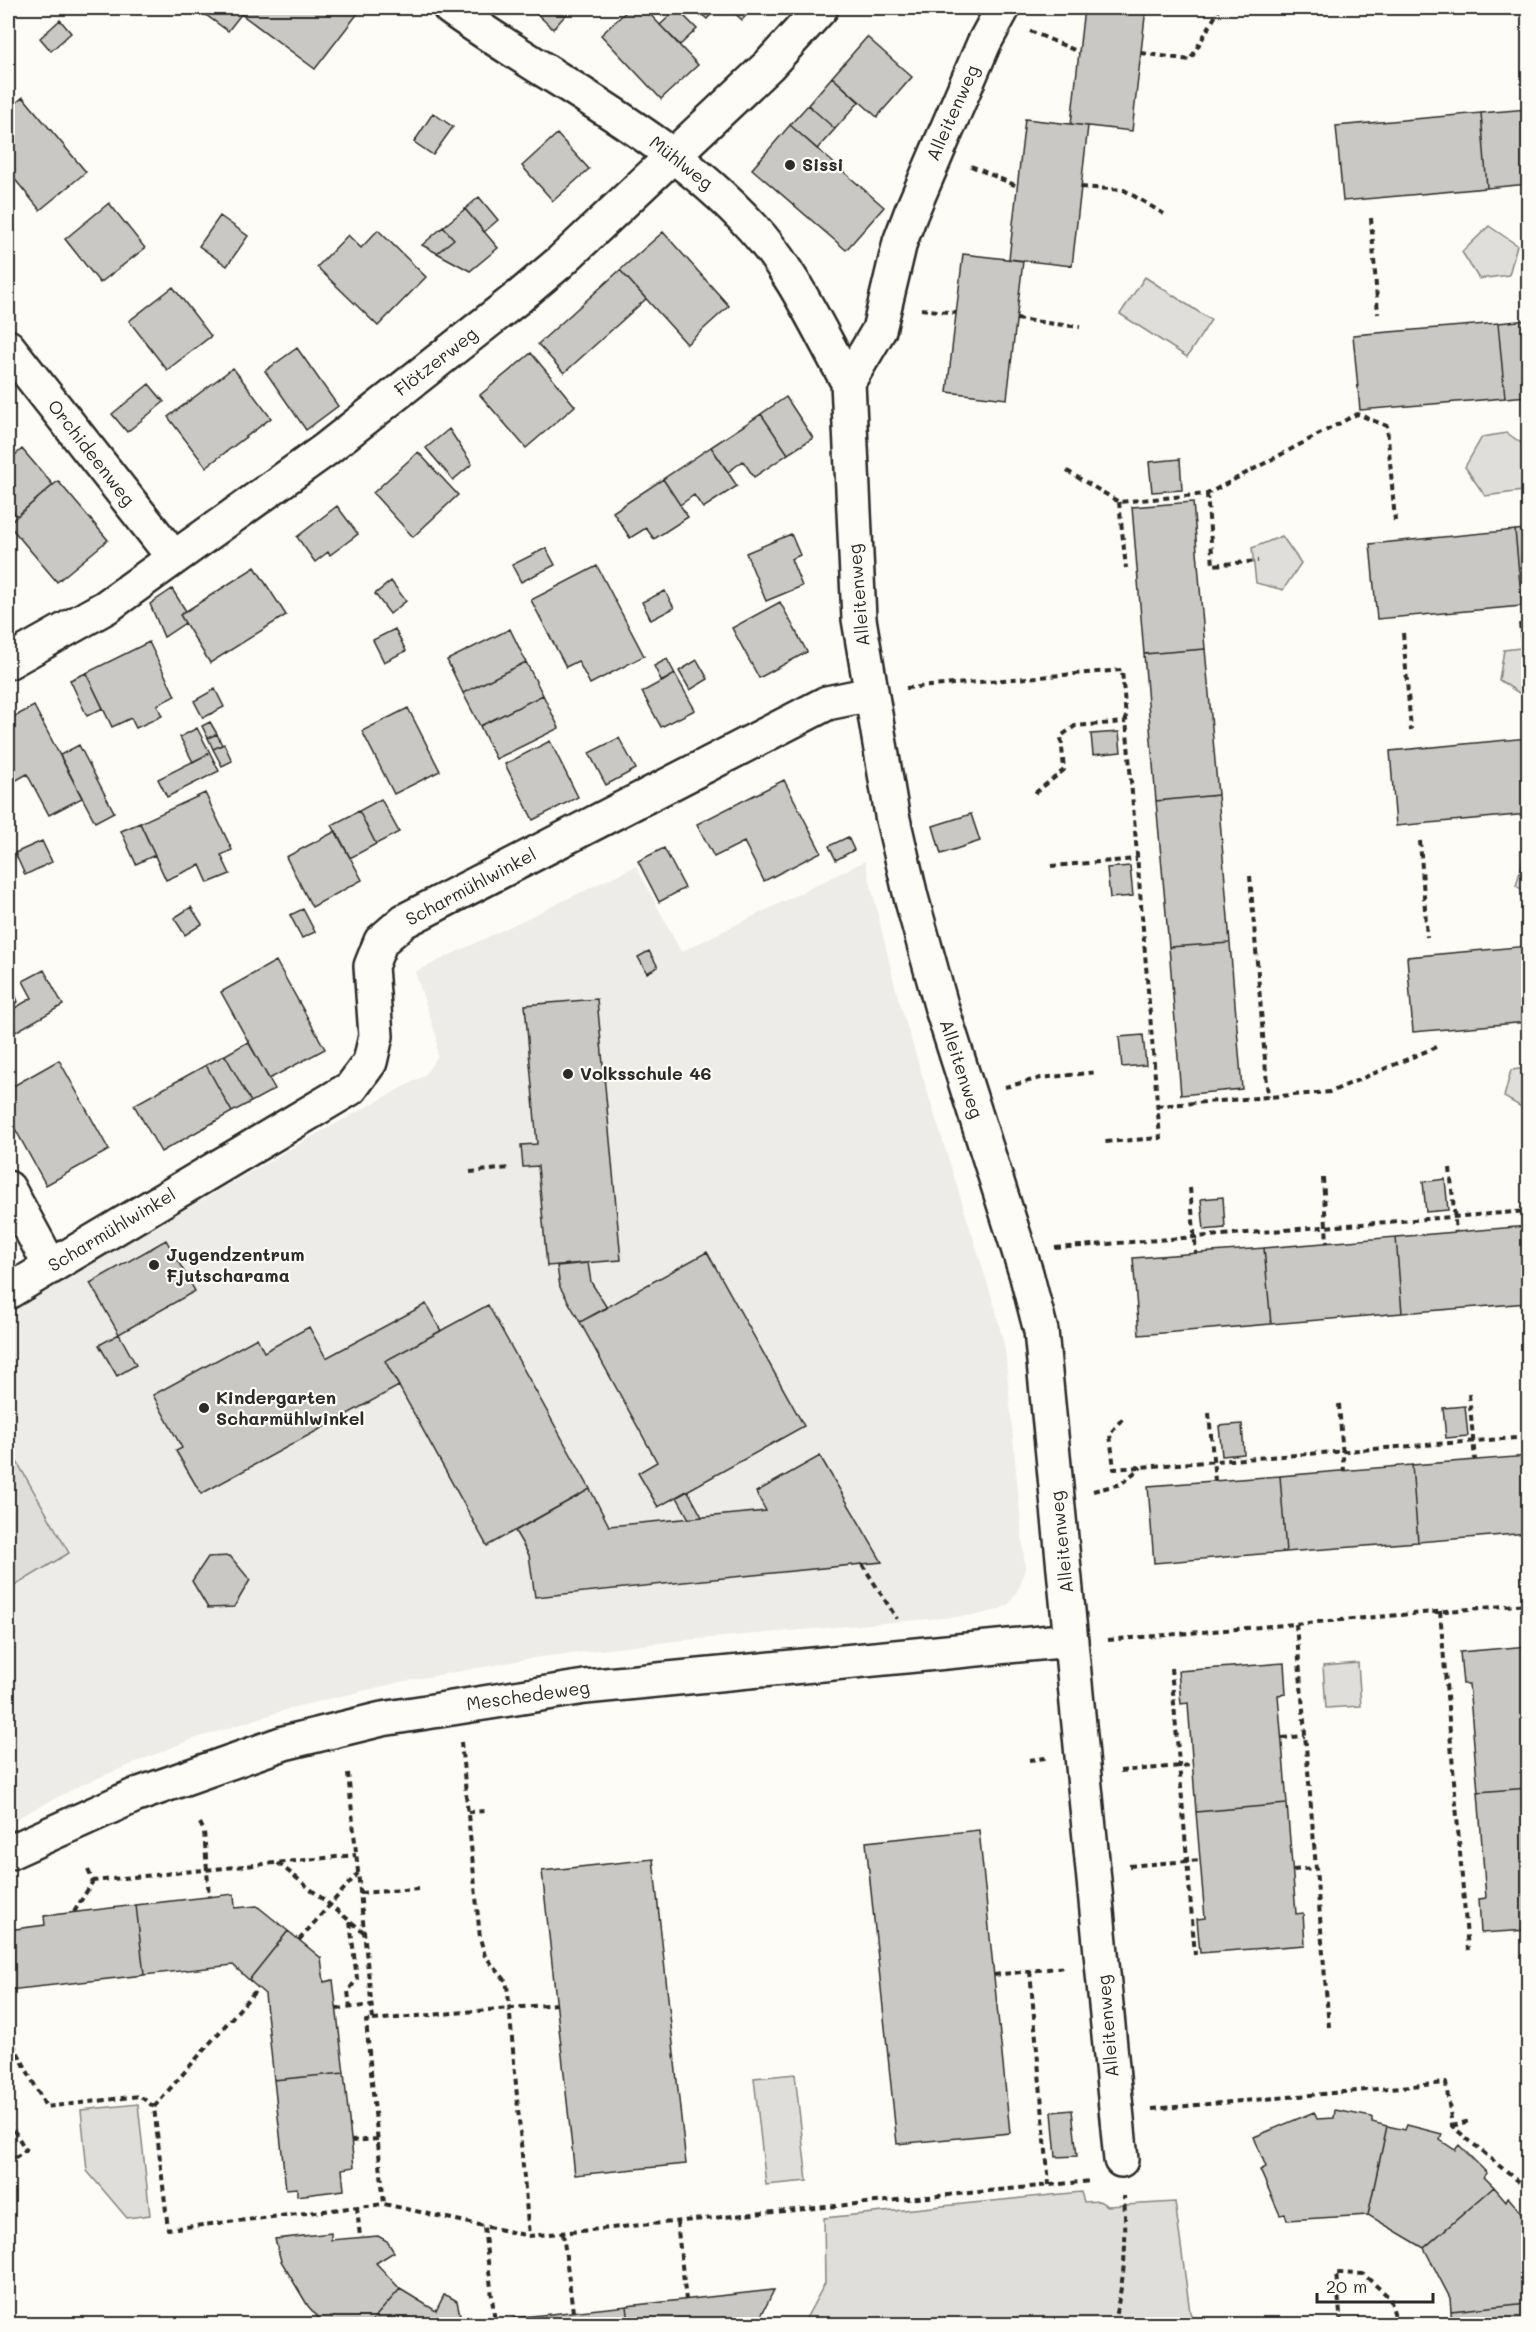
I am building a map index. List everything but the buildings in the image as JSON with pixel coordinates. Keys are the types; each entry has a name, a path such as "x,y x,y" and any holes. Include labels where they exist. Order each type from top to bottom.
{"street":[{"name":"Mühlweg","path":"450,8 485,33 674,154 716,190 754,228 798,290 848,382"},
{"name":"Flötzerweg","path":"8,662 106,607 325,450 511,303 559,263 770,65 820,8"},
{"name":"Alleitenweg","path":"1014,18 984,43 900,242 879,330 848,382 856,573 859,619 884,691 892,814 911,897 942,1009 1026,1273 1041,1331 1085,1640 1121,2160"},
{"name":"Orchideenweg","path":"8,347 174,558"},
{"name":"Scharmühlwinkel","path":"8,1292 351,1088 370,1062 376,1036 371,966 381,941 404,921 828,703 884,691"},
{"path":"8,1188 51,1267"},
{"name":"Meschedeweg","path":"8,1853 134,1796 284,1743 382,1719 585,1687 1085,1640"}],"path":[{"path":"1141,53 1190,60 1220,8"},
{"path":"1014,18 1079,52"},
{"path":"967,164 1017,186"},
{"path":"1081,187 1124,190 1164,214"},
{"path":"1371,218 1378,314"},
{"path":"915,308 956,313"},
{"path":"1017,320 1080,327"},
{"path":"1067,471 1119,502 1207,494 1358,414 1387,426 1395,521"},
{"path":"1207,494 1213,565 1258,561"},
{"path":"1119,502 1126,568"},
{"path":"1520,623 1523,653 1528,653"},
{"path":"1403,633 1411,730"},
{"path":"884,691 1122,670 1160,1138 1105,1142"},
{"path":"1528,687 1528,693"},
{"path":"1035,793 1064,770 1061,736 1075,726 1126,722"},
{"path":"1420,841 1427,937"},
{"path":"1051,866 1137,859"},
{"path":"1250,876 1268,1097"},
{"path":"1157,1106 1330,1092 1436,1047"},
{"path":"998,1089 1041,1078 1098,1072"},
{"path":"470,1173 510,1168"},
{"path":"1450,1168 1456,1232"},
{"path":"1323,1178 1327,1242"},
{"path":"1190,1188 1196,1253"},
{"path":"1050,1248 1528,1211"},
{"path":"1469,1394 1475,1460"},
{"path":"1339,1404 1344,1471"},
{"path":"1209,1413 1215,1481"},
{"path":"1122,1419 1110,1434 1114,1468 1528,1437"},
{"path":"1084,1492 1121,1484 1141,1467"},
{"path":"862,1564 903,1628"},
{"path":"1085,1640 1528,1604"},
{"path":"1440,1611 1468,1950"},
{"path":"1296,1624 1329,2026"},
{"path":"1171,1668 1195,1955"},
{"path":"1282,1738 1305,1736"},
{"path":"461,1739 480,1938 485,1956 506,1981 529,2236"},
{"path":"1029,1760 1050,1757"},
{"path":"1111,1772 1192,1765"},
{"path":"348,1773 373,2020"},
{"path":"468,1812 485,1811"},
{"path":"200,1823 204,1831 209,1897"},
{"path":"93,1881 356,1856"},
{"path":"1120,1867 1200,1860"},
{"path":"277,1863 364,1933"},
{"path":"1293,1870 1316,1868"},
{"path":"88,1870 93,1881"},
{"path":"299,1940 358,1872"},
{"path":"74,1912 93,1881"},
{"path":"360,1893 418,1889"},
{"path":"350,1921 357,1979 348,1991 350,2008"},
{"path":"994,1975 1069,1967"},
{"path":"1030,1971 1049,2185"},
{"path":"153,2107 258,1988"},
{"path":"384,2204 366,2021 557,2004"},
{"path":"337,2009 372,2005"},
{"path":"8,2034 46,2107 140,2096 153,2107 168,2229 384,2204 529,2236 1089,2181"},
{"path":"1149,2110 1446,2083 1452,2126 1528,2190"},
{"path":"8,2121 26,2150 8,2162"},
{"path":"1452,2126 1469,2121"},
{"path":"351,2141 378,2139"},
{"path":"1113,2325 1124,2272 1125,2205"},
{"path":"357,2207 360,2237"},
{"path":"677,2222 686,2300"},
{"path":"480,2325 495,2323 484,2226"},
{"path":"563,2233 573,2312"},
{"path":"1341,2325 1336,2273 1363,2274 1390,2298 1397,2325"}],"shaded area":[{"path":"1489,226 1517,245 1509,275 1479,279 1462,252"},
{"path":"1145,277 1211,320 1187,357 1120,314"},
{"path":"1507,433 1528,448 1528,475 1523,491 1485,496 1465,467 1482,437"},
{"path":"1282,536 1301,563 1283,590 1256,583 1252,548"},
{"path":"1528,647 1528,699 1499,680 1504,650"},
{"path":"1524,856 1528,856 1528,893 1516,886"},
{"path":"865,861 898,998 996,1311 1005,1350 1025,1568 1020,1586 1010,1603 998,1610 976,1615 675,1641 533,1658 405,1681 295,1707 190,1740 81,1785 8,1823 8,1590 69,1553 8,1446 8,1312 320,1132 424,1076 437,1057 437,1038 415,972 636,866 681,952"},
{"path":"1528,1068 1528,1111 1504,1097 1511,1070"},
{"path":"8,1446 69,1553 8,1590"},
{"path":"1358,1663 1361,1706 1326,1708 1323,1666"},
{"path":"795,2074 807,2181 766,2185 754,2078"},
{"path":"138,2104 150,2215 127,2218 87,2171 81,2110"},
{"path":"1081,2192 1084,2202 1099,2201 1108,2206 1175,2202 1190,2312 1194,2324 803,2324 825,2283 824,2218"}],"place":[{"name":"Sissi","path":"790,165"},
{"name":"Volksschule 46","path":"568,1074"},
{"name":"Jugendzentrum Fjutscharama","path":"154,1265"},
{"name":"Kindergarten Scharmühlwinkel","path":"204,1408"}]}
